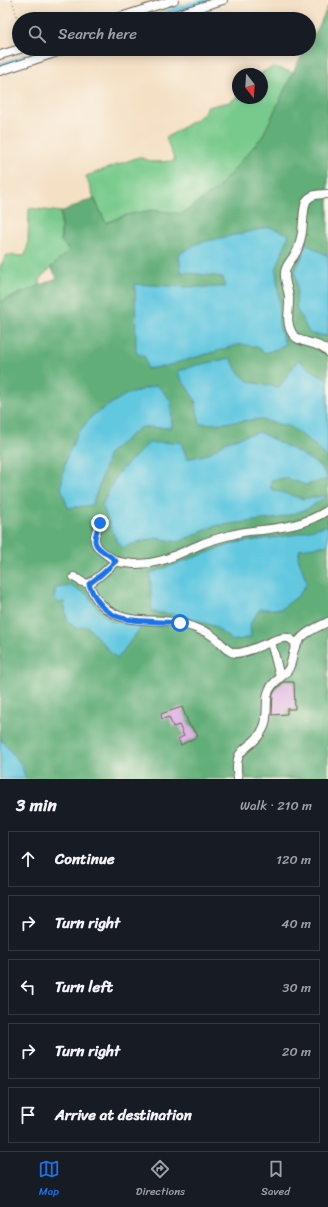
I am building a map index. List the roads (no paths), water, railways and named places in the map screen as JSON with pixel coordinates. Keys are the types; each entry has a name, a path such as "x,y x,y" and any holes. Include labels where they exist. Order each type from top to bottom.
{"street":[{"path":"136,12 174,0"},
{"path":"184,12 223,0"},
{"path":"0,56 12,52"},
{"path":"18,56 19,63"},
{"path":"0,70 43,56"},
{"path":"328,194 313,196 306,200 301,237 295,255 284,272 289,295 288,320 292,332 296,337 305,342 323,347 328,352"},
{"path":"100,523 96,532 95,542 98,548 116,561 128,564 141,564 154,563 170,558 198,545 238,533 291,526 305,522 328,510"},
{"path":"89,584 116,561"},
{"path":"74,577 89,584"},
{"path":"89,584 95,598 114,615 131,619 180,623 202,630 214,637 228,651 236,653 244,652 281,638 288,638 296,643"},
{"path":"238,779 236,762 238,756 243,749 258,737 264,728 267,718 269,690 287,670 296,643 310,631 328,622"},
{"path":"270,643 280,677"}],"water":[{"path":"270,227 289,234 276,270 279,299 279,325 285,344 277,349 264,353 257,347 241,344 166,366 147,369 145,357 136,353 135,284 186,287 225,287 223,277 181,272 179,254 198,243"},
{"path":"305,243 328,256 328,336 310,334 296,308 297,287 295,271 302,257"},
{"path":"231,358 237,371 249,382 279,387 299,359 308,368 328,380 328,460 317,447 291,427 259,419 200,424 195,400 177,372 193,366"},
{"path":"157,385 171,401 172,428 141,427 109,453 92,505 68,508 61,487 66,459 77,434 93,415 125,395"},
{"path":"259,432 300,453 321,467 328,478 306,485 286,478 271,480 271,489 303,499 328,495 308,509 279,518 214,526 179,542 156,538 132,544 123,548 116,540 102,505 117,474 149,443 181,442 187,459 208,454 227,441"},
{"path":"328,525 328,545 300,549 298,557 307,583 298,596 281,609 260,609 250,624 251,637 233,641 214,626 181,615 152,612 150,573 235,543 292,535"},
{"path":"71,586 87,594 99,611 111,621 142,626 117,659 87,626 75,628 67,620 64,602 59,603 54,599 56,588"},
{"path":"0,738 21,764 26,779 0,779"}],"waterway":[{"path":"170,12 207,0"},
{"path":"0,66 31,56"}]}
